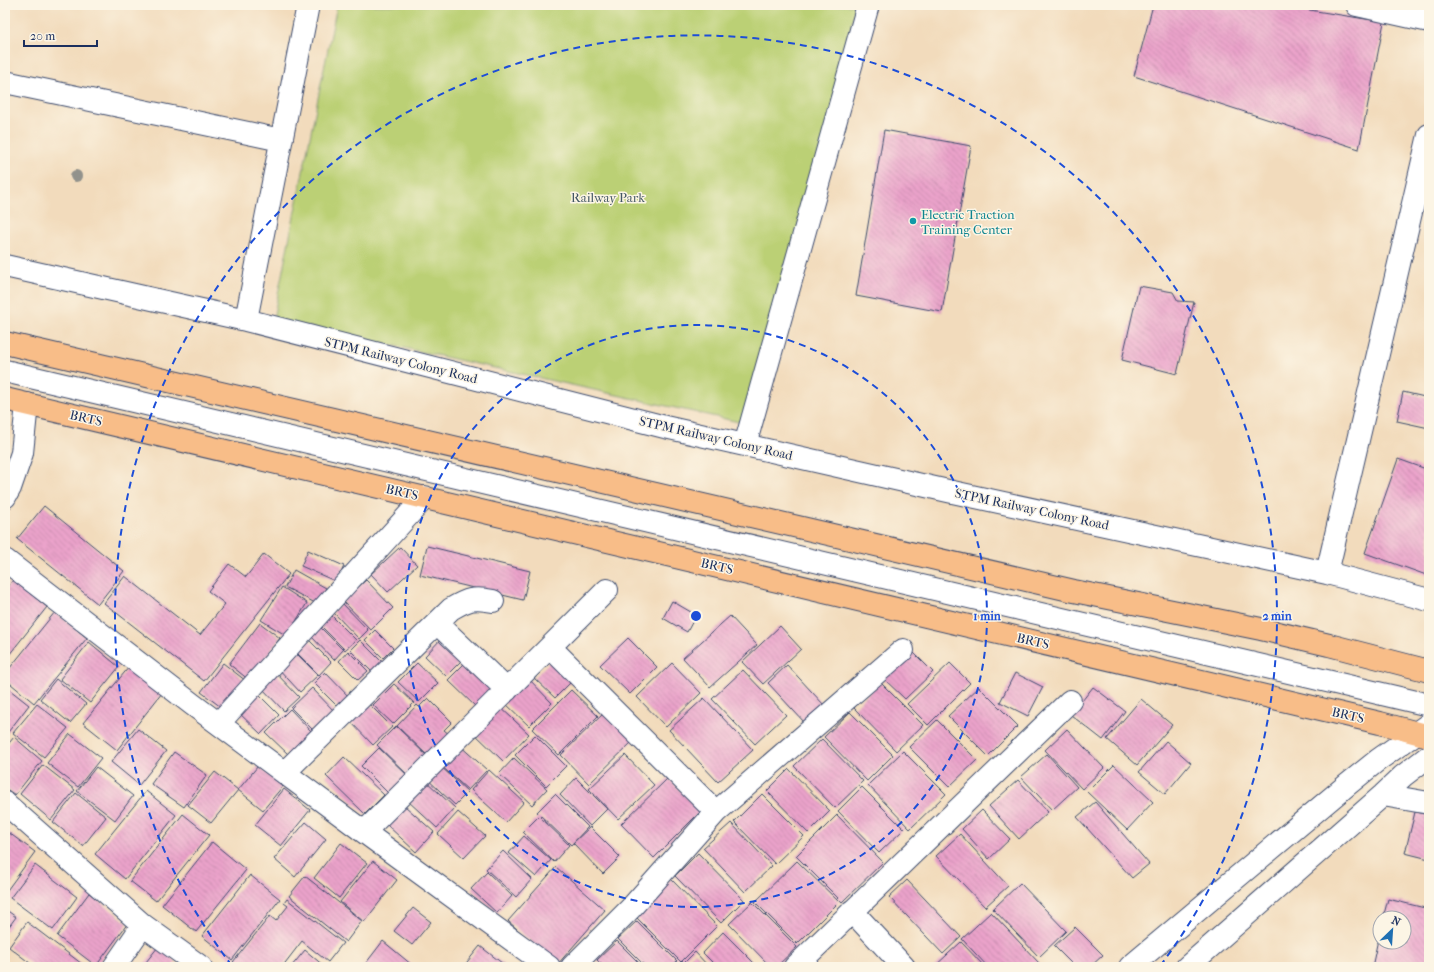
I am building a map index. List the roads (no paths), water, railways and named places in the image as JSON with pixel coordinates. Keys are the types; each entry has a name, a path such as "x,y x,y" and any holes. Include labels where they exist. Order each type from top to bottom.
{"main road":[{"path":"5,343 1074,591 1262,629 1429,671"},
{"name":"BRTS","path":"5,399 1380,723 1425,731"}],"street":[{"path":"246,320 308,5"},
{"path":"745,445 868,5"},
{"path":"1357,5 1429,21"},
{"path":"5,82 281,140"},
{"path":"1328,573 1429,135"},
{"name":"STPM Railway Colony Road","path":"5,266 246,320 650,423 956,493 1328,573 1429,600"},
{"path":"5,371 1429,705"},
{"path":"5,496 10,488 22,453 27,404"},
{"path":"219,723 425,497"},
{"path":"5,560 364,832 550,967"},
{"path":"364,832 607,590"},
{"path":"285,772 451,609 464,601 478,598 493,601"},
{"path":"437,623 507,690"},
{"path":"550,647 716,812"},
{"path":"572,967 630,909 716,812 903,650"},
{"path":"795,967 1070,701"},
{"path":"1130,967 1347,785 1425,731"},
{"path":"1187,967 1403,776 1429,756"},
{"path":"1383,795 1429,803"},
{"path":"5,803 144,925 201,967"},
{"path":"852,911 904,967"},
{"path":"114,967 144,925"}],"place":[{"name":"Electric Traction Training Center","path":"913,221"}],"park label":[{"name":"Railway Park","path":"608,197"}]}
